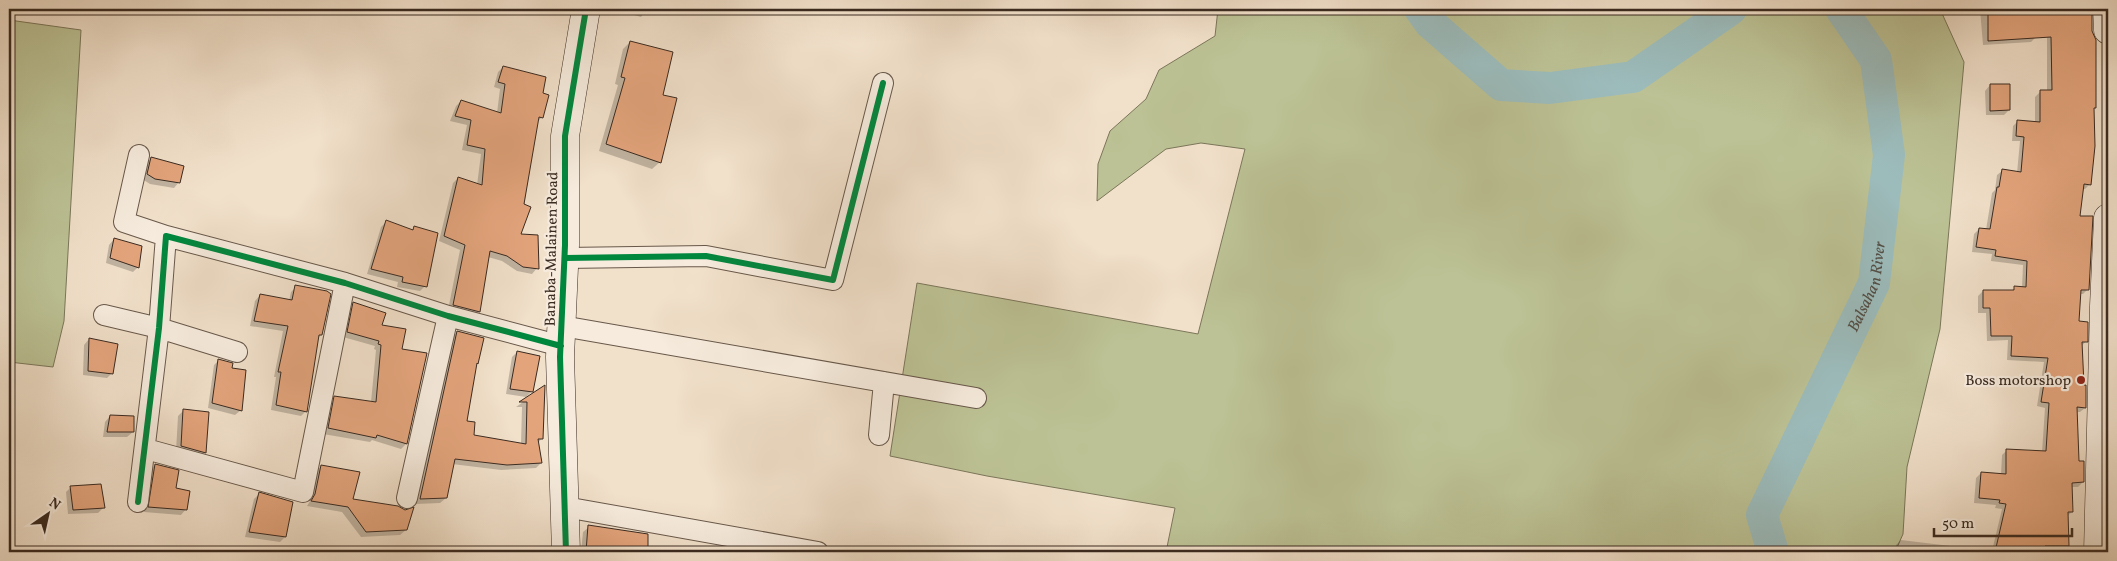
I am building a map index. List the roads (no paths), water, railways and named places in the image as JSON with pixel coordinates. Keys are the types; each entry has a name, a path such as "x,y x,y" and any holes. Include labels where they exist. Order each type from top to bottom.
{"street":[{"name":"Banaba-Malainen Road","path":"566,552 561,336 565,258 565,136 586,9"},
{"path":"2107,9 2108,30"},
{"path":"565,258 706,256 833,280 883,83"},
{"path":"139,155 124,222 166,236 345,283 448,316 561,336 884,382 976,398"},
{"path":"2098,552 2108,218"},
{"path":"138,502 159,328 166,236"},
{"path":"146,448 303,492 345,283"},
{"path":"104,315 159,328 237,352"},
{"path":"408,498 448,316"},
{"path":"878,434 884,382"},
{"path":"564,508 818,552"}],"waterway":[{"name":"Balsahan River","path":"1420,9 1430,23 1501,85 1550,88 1633,77 1731,9"},
{"name":"Balsahan River","path":"1773,552 1762,515 1874,283 1889,155 1876,60 1841,9"}],"place":[{"name":"Boss motorshop","path":"2081,380"}]}
